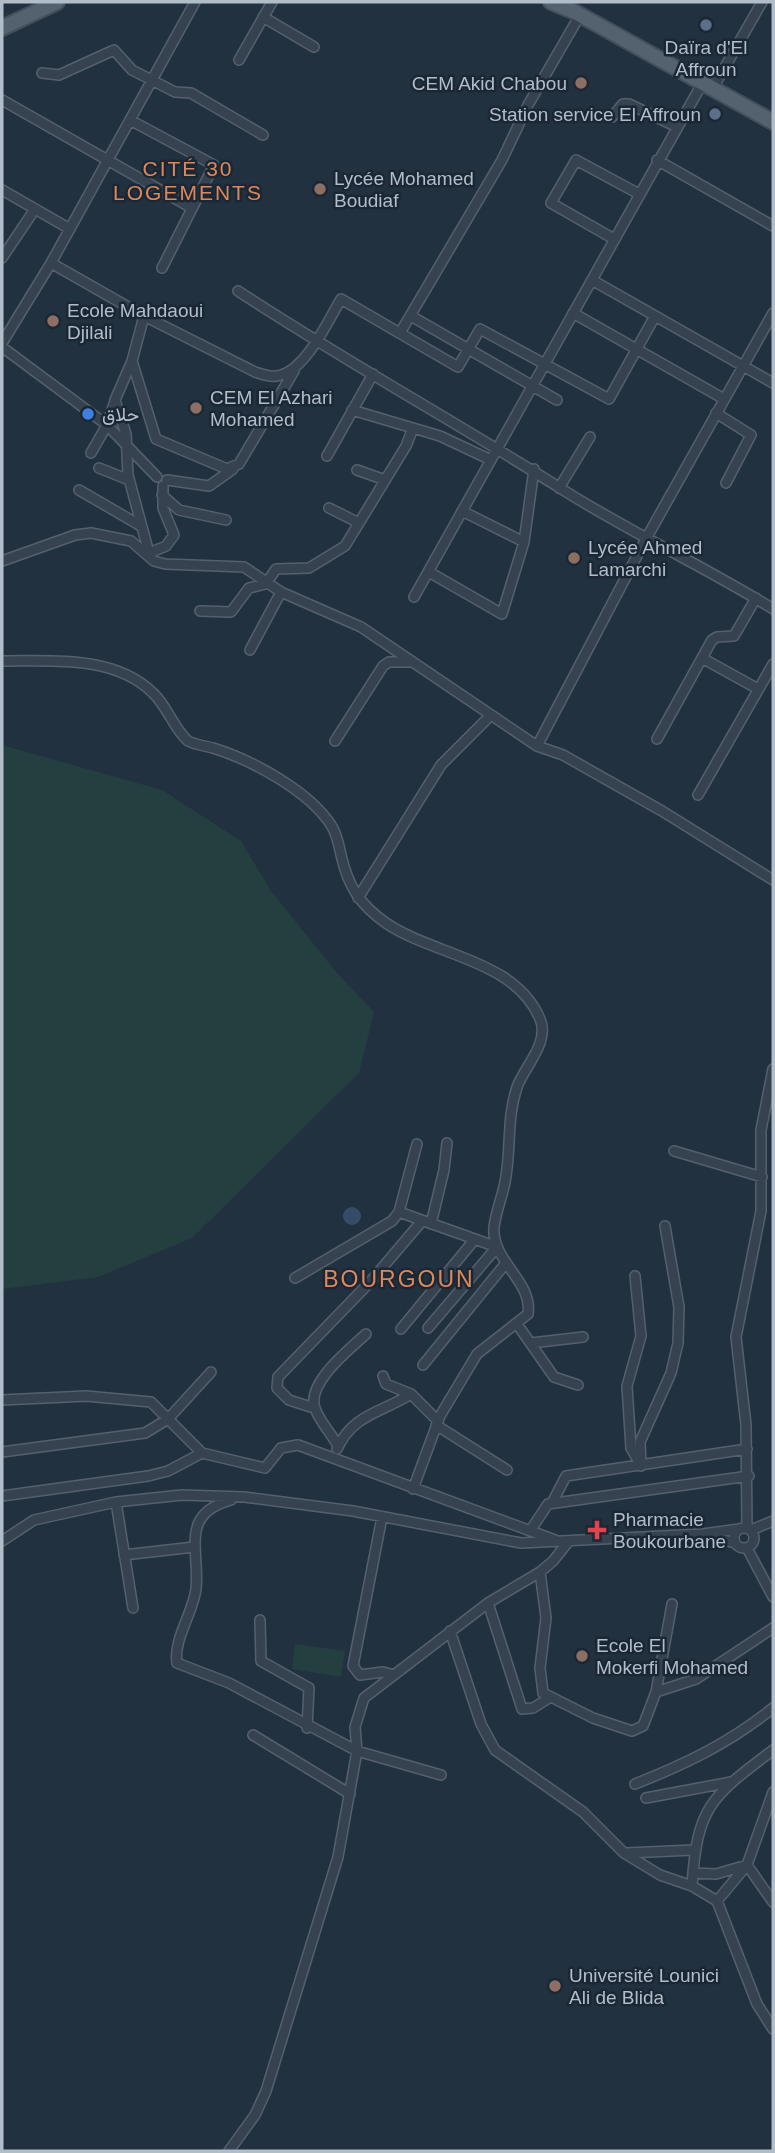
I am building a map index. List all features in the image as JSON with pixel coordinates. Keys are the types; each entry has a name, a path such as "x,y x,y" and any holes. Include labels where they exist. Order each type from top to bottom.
{"main road":[{"path":"2,28 57,2"},
{"path":"551,2 567,4 580,15 773,122"}],"street":[{"path":"195,2 51,263 2,345 107,425 162,484 178,510 226,520"},
{"path":"239,60 272,2"},
{"path":"414,597 657,160 762,2"},
{"path":"400,333 502,160 528,105 580,15"},
{"path":"263,18 314,47"},
{"path":"42,73 59,75 114,50 132,70 175,92 191,93 263,135"},
{"path":"2,100 190,207"},
{"path":"612,117 623,104 629,104 677,127"},
{"path":"130,120 214,165 190,207 162,268"},
{"path":"614,239 551,203 576,160 639,194"},
{"path":"657,160 773,226"},
{"path":"2,190 70,229"},
{"path":"2,258 35,209"},
{"path":"51,263 144,316 255,372 275,377 296,367"},
{"path":"592,280 773,383"},
{"path":"238,290 316,342 534,469 559,488 773,609"},
{"path":"162,484 209,486 239,464 296,367 316,342 341,299 458,367 480,329 609,399 655,316"},
{"path":"572,313 724,399"},
{"path":"91,453 107,425 132,361 144,316"},
{"path":"411,316 557,400"},
{"path":"537,746 647,537 772,319"},
{"path":"132,361 156,439 219,468 234,468"},
{"path":"327,456 373,374"},
{"path":"115,400 126,434 130,480 151,557"},
{"path":"352,411 440,436 491,460"},
{"path":"716,413 751,435 726,483"},
{"path":"200,611 231,612 249,588 268,582 276,569 309,568 345,547 413,428"},
{"path":"559,488 590,437"},
{"path":"99,468 130,480"},
{"path":"429,572 502,614 524,542 534,469"},
{"path":"357,471 385,480"},
{"path":"151,557 166,546 174,535 163,508 162,484"},
{"path":"79,490 141,526"},
{"path":"329,508 359,523"},
{"path":"462,511 524,542"},
{"path":"2,561 75,535 91,533 131,541 151,557 182,566 244,568 281,592 361,627 537,746 563,755 662,811 773,880"},
{"path":"250,650 281,592"},
{"path":"657,739 715,638 734,636 756,598"},
{"path":"702,658 758,690"},
{"path":"2,661 72,661 95,665 122,673 150,689 188,741 214,748 271,775 312,801 335,831 346,878 358,898 389,925 513,984 536,1011 542,1023 541,1039 523,1072 510,1113 507,1172 494,1227 497,1247 520,1284 529,1308 524,1319 496,1336 477,1354 437,1423 413,1489"},
{"path":"335,741 383,666 389,662 413,662"},
{"path":"698,795 773,664"},
{"path":"358,898 441,765 490,716"},
{"path":"747,1548 753,1544 748,1531 749,1476 736,1337 757,1242 763,1109 773,1069"},
{"path":"338,1446 314,1408 285,1397 277,1388 278,1377 426,1222 444,1170 447,1143"},
{"path":"295,1278 392,1221 399,1212 417,1144"},
{"path":"674,1151 762,1177"},
{"path":"399,1212 497,1247"},
{"path":"641,1466 640,1442 671,1373 678,1343 679,1307 665,1226"},
{"path":"401,1329 475,1239"},
{"path":"428,1328 497,1247"},
{"path":"423,1365 506,1263"},
{"path":"635,1276 642,1336 627,1387 632,1431 631,1448 641,1466"},
{"path":"517,1324 554,1377 578,1385"},
{"path":"314,1408 320,1381 366,1334"},
{"path":"531,1343 583,1337"},
{"path":"2,1452 138,1435 150,1431 168,1419 211,1372"},
{"path":"383,1376 387,1384 411,1394 437,1423 508,1470"},
{"path":"334,1458 338,1446 358,1419 383,1410 411,1394"},
{"path":"2,1400 45,1396 151,1402 202,1453 261,1469 269,1466 276,1453 289,1446 307,1447 413,1489 564,1541"},
{"path":"552,1503 566,1476 747,1449"},
{"path":"2,1496 148,1476 168,1471 202,1453"},
{"path":"530,1531 543,1507 552,1503 749,1476"},
{"path":"2,1541 34,1520 116,1503 182,1495 240,1497 382,1517 502,1542 748,1531"},
{"path":"240,1497 215,1504 206,1511 197,1528 194,1547 196,1589 177,1663 229,1683 356,1751 441,1774"},
{"path":"116,1503 133,1608"},
{"path":"382,1517 353,1665 360,1675 383,1672 394,1675"},
{"path":"735,1543 734,1535 772,1521"},
{"path":"703,1535 747,1548 773,1597"},
{"path":"229,2151 255,2115 266,2091 338,1857 356,1751 355,1727 364,1698 488,1603 553,1562 564,1541"},
{"path":"124,1555 194,1547"},
{"path":"540,1572 546,1618 540,1668 541,1687 549,1698 593,1718 632,1731 643,1726 656,1692 672,1604"},
{"path":"488,1603 522,1709 533,1708 549,1698"},
{"path":"260,1620 261,1661 305,1683 309,1688 307,1727"},
{"path":"656,1692 696,1679 773,1629"},
{"path":"450,1631 489,1743 501,1756 583,1812 624,1853 660,1875 692,1886 717,1901 757,2004 773,2029"},
{"path":"635,1784 706,1754 735,1738 773,1708"},
{"path":"253,1735 350,1794"},
{"path":"692,1886 694,1850 703,1814 731,1782 773,1750"},
{"path":"646,1798 731,1782"},
{"path":"717,1901 747,1865 773,1792"},
{"path":"624,1853 694,1850"},
{"path":"692,1873 716,1874 747,1865"},
{"path":"747,1865 773,1902"}],"green space":[{"path":"2,745 162,790 241,841 271,891 337,973 374,1012 359,1073 192,1238 98,1277 2,1289"},
{"path":"295,1644 345,1651 341,1677 292,1669"}],"water":[{"path":"352,1207 358,1210 361,1216 358,1222 352,1225 346,1222 343,1216 346,1210"}],"place":[{"name":"Daïra d'El Affroun","path":"706,25"},
{"name":"CEM Akid Chabou","path":"581,83"},
{"name":"Station service El Affroun","path":"715,114"},
{"name":"Lycée Mohamed Boudiaf","path":"320,189"},
{"name":"Ecole Mahdaoui Djilali","path":"53,321"},
{"name":"CEM El Azhari Mohamed","path":"196,408"},
{"name":"حلاق","path":"88,414"},
{"name":"Lycée Ahmed Lamarchi","path":"574,558"},
{"name":"Pharmacie Boukourbane","path":"597,1530"},
{"name":"Ecole El Mokerfi Mohamed","path":"582,1656"},
{"name":"Université Lounici Ali de Blida","path":"555,1986"}],"district":[{"name":"CITÉ 30 LOGEMENTS","path":"188,181"},
{"name":"BOURGOUN","path":"399,1279"}]}
